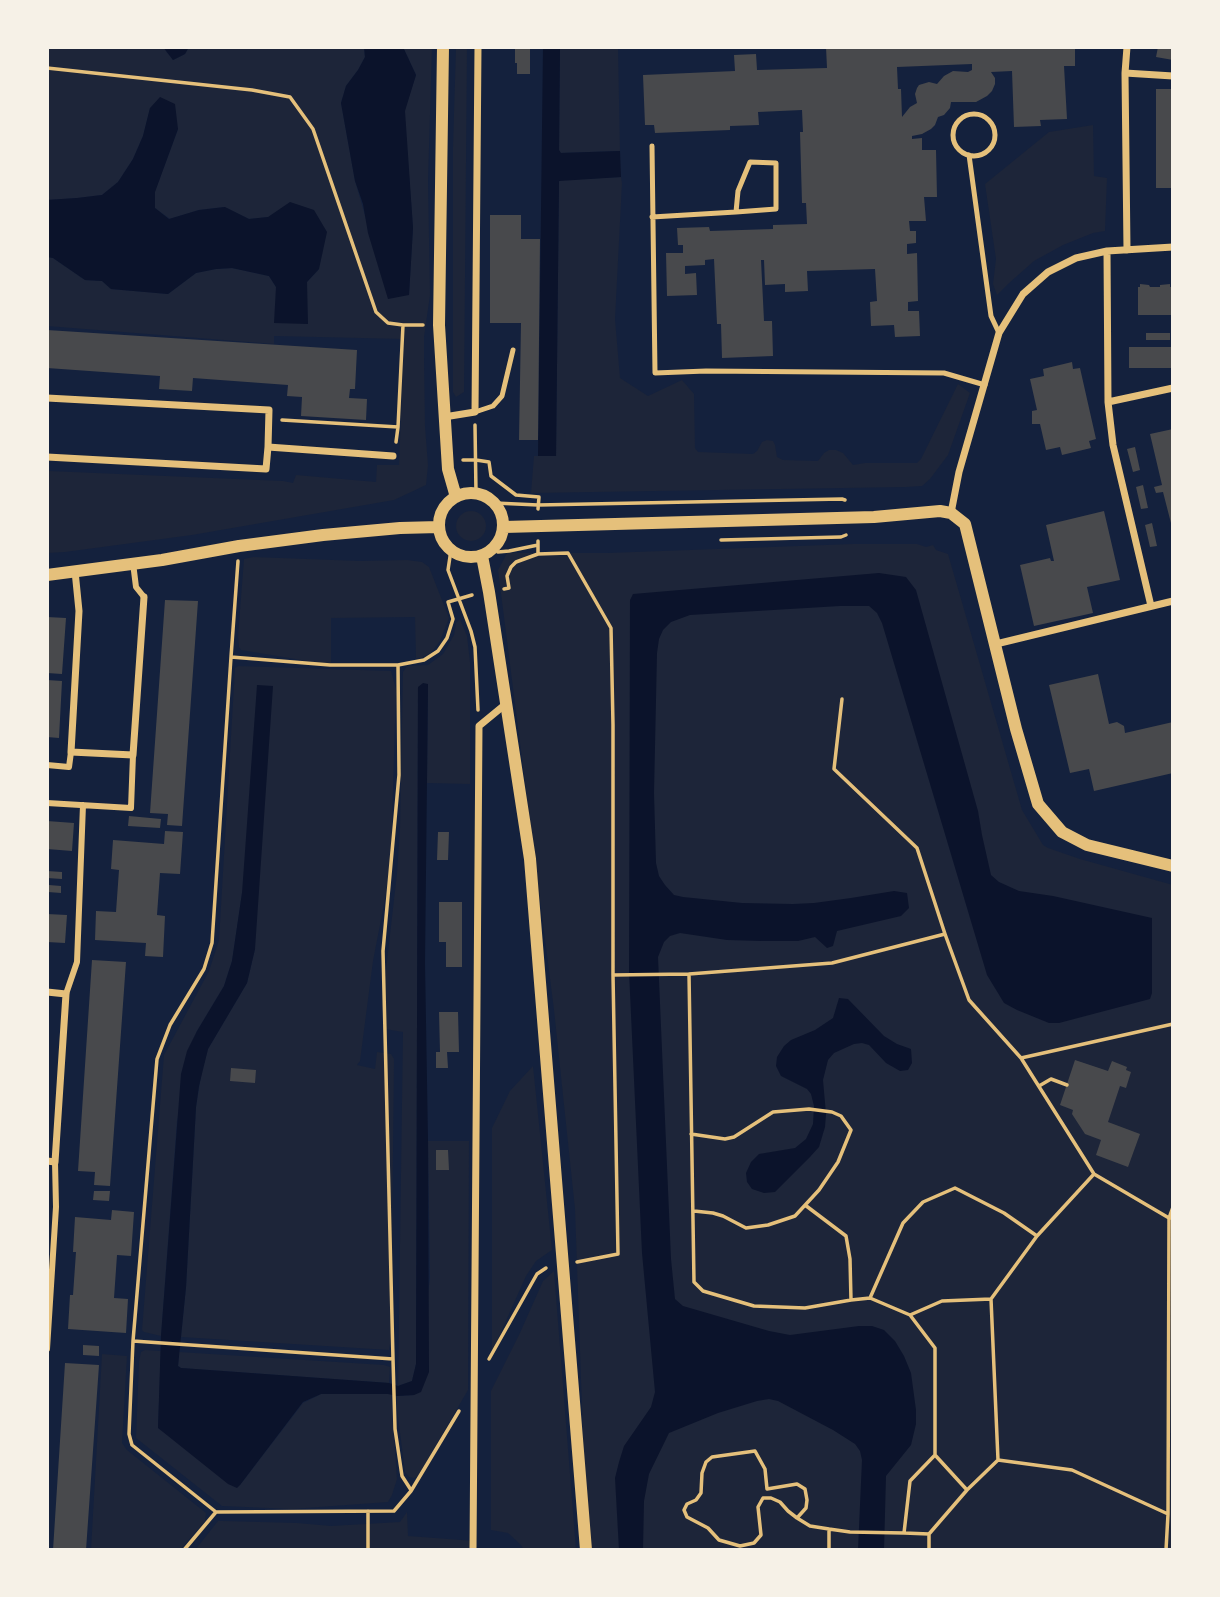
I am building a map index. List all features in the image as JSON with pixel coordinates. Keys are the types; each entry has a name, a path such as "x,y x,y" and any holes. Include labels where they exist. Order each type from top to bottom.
{"street":[{"path":"443,47 439,325 447,469 456,497"},
{"path":"444,417 475,412 478,47"},
{"path":"1127,47 1127,250"},
{"path":"1125,73 1173,76"},
{"path":"951,513 959,472 999,333 1023,294 1048,272 1076,258 1107,251 1173,247"},
{"path":"1107,251 1108,402 1113,445 1152,606"},
{"path":"1108,402 1173,388"},
{"path":"47,398 269,410 266,469 47,457"},
{"path":"268,447 393,456"},
{"path":"477,493 495,503 500,510 503,527 501,537 496,546 482,556 462,557 451,550 443,540 439,527 441,513 456,497 477,493"},
{"path":"503,527 874,517 940,511 951,513 965,524 1016,729 1038,804 1062,832 1087,845 1173,866"},
{"path":"47,575 323,535 439,527"},
{"path":"482,556 530,859 586,1550"},
{"path":"47,803 131,808 144,597 135,587 133,564"},
{"path":"47,765 69,767 79,611 75,571"},
{"path":"996,644 1173,601"},
{"path":"473,1550 479,726 507,703"},
{"path":"71,752 133,755"},
{"path":"47,1349 56,1207 51,1161 66,994 77,962 83,805"},
{"path":"47,992 66,994"},
{"path":"47,1206 56,1207"}],"lane":[{"path":"980,114 992,123 995,139 986,153 969,155 956,146 953,139 954,128 963,117 980,114"},
{"path":"652,146 654,373 944,373 985,385"},
{"path":"969,155 991,316 999,333"},
{"path":"652,217 736,212 776,209 776,163 750,162 738,191 736,212"},
{"path":"475,412 493,406 502,396 513,349"}],"path":[{"path":"47,68 252,90 290,97 313,129 376,312 388,323 439,325"},
{"path":"269,419 398,427 403,325"},
{"path":"475,412 477,493"},
{"path":"476,460 489,462 491,476 516,495 539,497 538,554"},
{"path":"495,503 538,505 842,499 874,517"},
{"path":"216,1511 132,1445 129,1434 133,1341 157,1059 170,1025 204,969 212,943 239,546"},
{"path":"451,550 447,570 475,647 479,726"},
{"path":"231,657 330,665 398,666 424,660 438,651 447,638 453,619 448,602 509,588 507,576 511,567 524,558 538,554 568,553 611,628 613,975 689,974 832,963 945,934"},
{"path":"398,666 398,775 383,951 395,1429 402,1476 411,1491"},
{"path":"842,699 834,769 916,848 969,1000 1021,1058 1094,1174 1171,1218"},
{"path":"689,974 694,1282 703,1291 754,1306 805,1308 870,1298 910,1315 935,1348 935,1455 967,1490"},
{"path":"1021,1058 1173,1024"},
{"path":"1039,1086 1051,1079 1067,1085"},
{"path":"691,1134 725,1139 734,1137 773,1112 809,1109 841,1116 851,1130 838,1162 795,1216 768,1225 746,1228 723,1216 693,1211"},
{"path":"929,1550 929,1534 967,1490 998,1460 991,1299 1037,1236 1094,1174"},
{"path":"870,1298 903,1223 923,1202 956,1188 1004,1213 1037,1236"},
{"path":"805,1205 846,1236 850,1259 851,1300"},
{"path":"1173,1207 1166,1547 1173,1544"},
{"path":"910,1315 942,1301 991,1299"},
{"path":"133,1341 393,1359"},
{"path":"755,1451 765,1469 767,1489 763,1498 758,1507 761,1535 754,1543 740,1546 719,1540 708,1528 687,1517 684,1510 687,1504 696,1500 701,1493 702,1473 706,1462 712,1457 755,1451"},
{"path":"904,1533 910,1481 935,1455"},
{"path":"998,1460 1072,1470 1168,1514"},
{"path":"767,1489 797,1483 805,1489 806,1508 797,1518"},
{"path":"763,1498 780,1502 810,1527 850,1532 929,1534"},
{"path":"368,1511 368,1550"},
{"path":"829,1529 829,1550"}],"shaded area":[{"path":"47,47 163,47 173,60 185,54 189,47 364,47 365,57 346,86 341,103 355,181 389,298 409,294 413,228 404,111 416,75 403,47 432,47 428,181 430,295 424,337 428,465 426,485 394,500 192,535 47,553 49,471 293,483 296,475 376,482 377,465 399,465 404,339 274,336 274,344 47,326 47,257 53,258 85,280 102,281 111,289 168,294 196,273 216,269 232,268 269,276 276,287 307,282 319,269 269,217 249,219 224,207 199,210 170,219 155,208 155,191 178,129 150,108 143,136 133,159 118,182 102,195 47,200"},
{"path":"163,47 189,47 185,54 173,60"},
{"path":"364,47 403,47 416,75 405,111 413,228 409,295 388,299 355,181 341,103 346,86 365,57"},
{"path":"456,47 467,47 464,392 456,397 453,392 453,147"},
{"path":"543,47 560,47 559,150 561,153 620,151 621,177 559,181 556,456 538,456"},
{"path":"560,47 618,47 620,151 560,153"},
{"path":"160,97 175,104 178,129 155,192 155,208 169,219 199,210 225,207 249,219 268,217 290,202 314,210 327,232 319,269 307,282 308,324 274,323 276,287 269,276 232,268 216,269 196,273 168,294 111,289 102,281 85,280 53,258 47,257 47,200 102,195 118,182 133,159 143,136 150,108"},
{"path":"1093,125 1094,176 1107,178 1105,231 1063,245 1034,261 997,295 993,284 996,259 985,184 1049,132"},
{"path":"621,177 615,319 620,378 648,396 682,380 694,394 695,448 698,452 753,454 762,442 767,440 773,441 777,457 783,460 818,461 824,453 836,450 843,453 853,465 917,463 958,384 970,393 948,455 930,479 922,486 906,487 531,493 534,456 556,456 559,182"},
{"path":"471,511 477,512 485,520 485,532 477,540 471,541 465,540 457,532 456,526 457,520 465,512"},
{"path":"853,544 933,545 936,550 948,554 1022,810 1043,845 1080,859 1173,885 1173,1550 587,1550 575,1209 554,1010 498,570 507,553 608,553"},
{"path":"253,557 422,562 429,567 449,618 440,641 431,653 421,658 416,658 415,617 331,618 331,665 241,650 238,636 244,559"},
{"path":"879,573 906,577 916,590 978,811 991,875 999,882 1019,891 1152,918 1152,993 1150,999 1059,1023 1049,1023 1004,1003 987,975 882,623 877,613 869,606 690,615 671,622 663,630 657,653 654,793 656,863 659,876 665,885 674,895 742,903 814,903 894,891 907,893 909,908 901,916 837,931 833,946 827,948 815,937 798,941 727,940 680,933 670,936 664,942 658,957 675,1299 683,1306 790,1335 859,1326 884,1330 895,1341 911,1373 916,1424 911,1445 886,1476 884,1550 858,1550 862,1460 855,1444 778,1401 769,1399 718,1413 669,1433 649,1474 644,1501 643,1550 619,1550 615,1478 624,1446 651,1407 655,1392 642,1253 629,971 630,600 633,594"},
{"path":"460,619 467,636 470,662 470,784 427,783 428,685 418,687 416,1364 412,1381 398,1386 403,1032 385,1029 382,1005 400,828 403,672 407,666 428,665 443,654"},
{"path":"235,668 391,671 396,689 391,857 373,961 360,1061 357,1065 375,1069 377,1052 391,1054 394,1059 389,1350 181,1337 196,1107 202,1070 208,1049 247,983 255,949 242,893 232,961 224,986 197,1031 177,1121 161,1336 142,1330 164,1055 209,971 219,940"},
{"path":"423,683 428,684 425,963 429,1372 421,1392 414,1395 321,1394 303,1402 237,1488 228,1484 158,1428 161,1336 181,1074 187,1051 224,986 232,961 242,893 257,685 273,686 255,949 247,983 208,1049 199,1086 178,1366 389,1383 398,1386 412,1381 416,1364 418,687"},
{"path":"839,998 848,999 884,1036 911,1049 912,1063 908,1070 900,1071 886,1063 869,1045 862,1043 834,1053 828,1060 823,1080 826,1114 819,1147 775,1192 764,1193 752,1189 747,1182 746,1173 751,1162 759,1154 795,1148 806,1139 813,1124 814,1106 811,1094 807,1089 781,1076 776,1066 777,1057 791,1040 815,1030 833,1018"},
{"path":"533,1066 552,1250 536,1261 526,1276 492,1352 492,1128 510,1091"},
{"path":"428,1141 469,1141 468,1390 418,1476 414,1478 405,1472 397,1396 414,1395 430,1278"},
{"path":"554,1271 576,1550 524,1550 508,1533 491,1530 491,1391 543,1281"},
{"path":"161,1351 158,1428 240,1485 303,1403 321,1394 391,1394 397,1479 388,1502 292,1509 222,1506 136,1438 139,1361 141,1352"},
{"path":"179,1352 384,1365 390,1367 389,1383 181,1368 178,1366"},
{"path":"102,1354 127,1356 122,1443 127,1450 206,1513 205,1521 180,1550 91,1550"},
{"path":"407,1512 408,1536 475,1541 475,1550 195,1550 218,1521 331,1526 400,1522"}],"building":[{"path":"515,47 530,47 530,74 517,74"},
{"path":"826,47 1075,47 1075,66 1064,66 1067,119 1040,120 1041,126 1014,127 1012,71 991,72 995,84 987,96 976,102 951,102 950,108 938,117 931,129 912,136 912,139 922,138 922,150 936,150 937,197 924,197 926,221 909,221 910,231 916,231 916,243 907,244 907,254 917,253 918,301 908,302 908,311 919,311 920,336 895,337 894,325 871,326 870,302 877,301 875,269 807,271 808,291 785,292 785,284 765,285 764,260 761,260 764,321 772,321 773,356 722,358 721,324 717,324 714,259 705,260 705,265 685,266 685,274 696,273 697,295 667,296 666,253 683,253 683,245 678,245 677,228 709,227 710,231 773,229 773,225 807,224 806,203 802,203 802,110 758,112 759,125 730,126 730,130 655,133 654,125 645,125 643,75 735,71 734,55 756,54 757,70 827,68","holes":["972,64 972,70 953,71 937,84 929,82 919,85 915,94 917,103 902,117 897,67"]},
{"path":"1158,47 1173,47 1173,60 1156,57"},
{"path":"1156,89 1173,89 1173,188 1156,188"},
{"path":"490,215 521,215 521,239 540,239 538,440 519,440 521,323 490,323"},
{"path":"1140,284 1160,287 1170,284 1170,287 1173,287 1173,315 1138,315"},
{"path":"47,330 357,350 355,389 350,389 349,398 367,399 366,420 301,416 302,397 287,396 288,385 193,378 192,391 159,389 160,376 47,368"},
{"path":"1146,333 1170,333 1170,340 1146,340"},
{"path":"1129,347 1173,347 1173,368 1129,368"},
{"path":"1072,362 1073,369 1080,368 1096,439 1089,441 1091,448 1062,455 1060,447 1046,450 1040,424 1032,424 1032,411 1037,410 1030,379 1044,376 1043,369"},
{"path":"1173,429 1172,527 1163,492 1156,493 1154,487 1162,485 1150,434"},
{"path":"1135,447 1140,470 1133,472 1127,449"},
{"path":"1143,485 1148,508 1141,509 1136,487"},
{"path":"1104,511 1120,580 1087,587 1093,613 1034,626 1020,565 1050,558 1054,561 1046,525"},
{"path":"1152,523 1157,546 1150,547 1145,525"},
{"path":"165,600 198,601 182,826 167,825 168,814 150,813"},
{"path":"47,617 66,618 62,674 47,673"},
{"path":"1098,674 1109,724 1117,722 1124,726 1125,733 1173,722 1173,773 1094,791 1089,769 1070,773 1049,685"},
{"path":"47,680 62,681 59,738 47,737"},
{"path":"129,816 161,819 160,828 128,826"},
{"path":"47,821 74,823 72,851 47,849"},
{"path":"165,831 183,832 180,874 160,873 157,915 165,916 163,957 145,956 146,943 95,940 96,911 116,912 119,870 111,869 113,840 164,844"},
{"path":"438,832 449,832 448,860 437,860"},
{"path":"47,871 62,872 62,879 47,878"},
{"path":"49,885 61,886 61,893 48,892"},
{"path":"439,902 462,902 462,967 446,967 446,942 439,942"},
{"path":"47,914 67,915 65,943 47,942"},
{"path":"92,960 126,962 110,1186 94,1185 95,1172 78,1171"},
{"path":"439,1012 458,1012 459,1052 447,1052 448,1068 436,1068 436,1052 440,1052"},
{"path":"1075,1060 1108,1071 1112,1061 1127,1067 1126,1070 1131,1072 1126,1088 1120,1086 1108,1122 1140,1134 1128,1167 1096,1155 1101,1140 1085,1134 1072,1114 1073,1110 1060,1105"},
{"path":"231,1068 256,1070 255,1083 230,1081"},
{"path":"436,1150 448,1150 449,1170 436,1170"},
{"path":"94,1191 110,1191 109,1201 93,1200"},
{"path":"112,1210 134,1212 131,1256 117,1255 114,1298 128,1299 126,1333 68,1329 76,1252 73,1252 75,1217 111,1220"},
{"path":"83,1345 99,1346 99,1356 83,1355"},
{"path":"65,1363 99,1365 86,1550 53,1550"}]}
